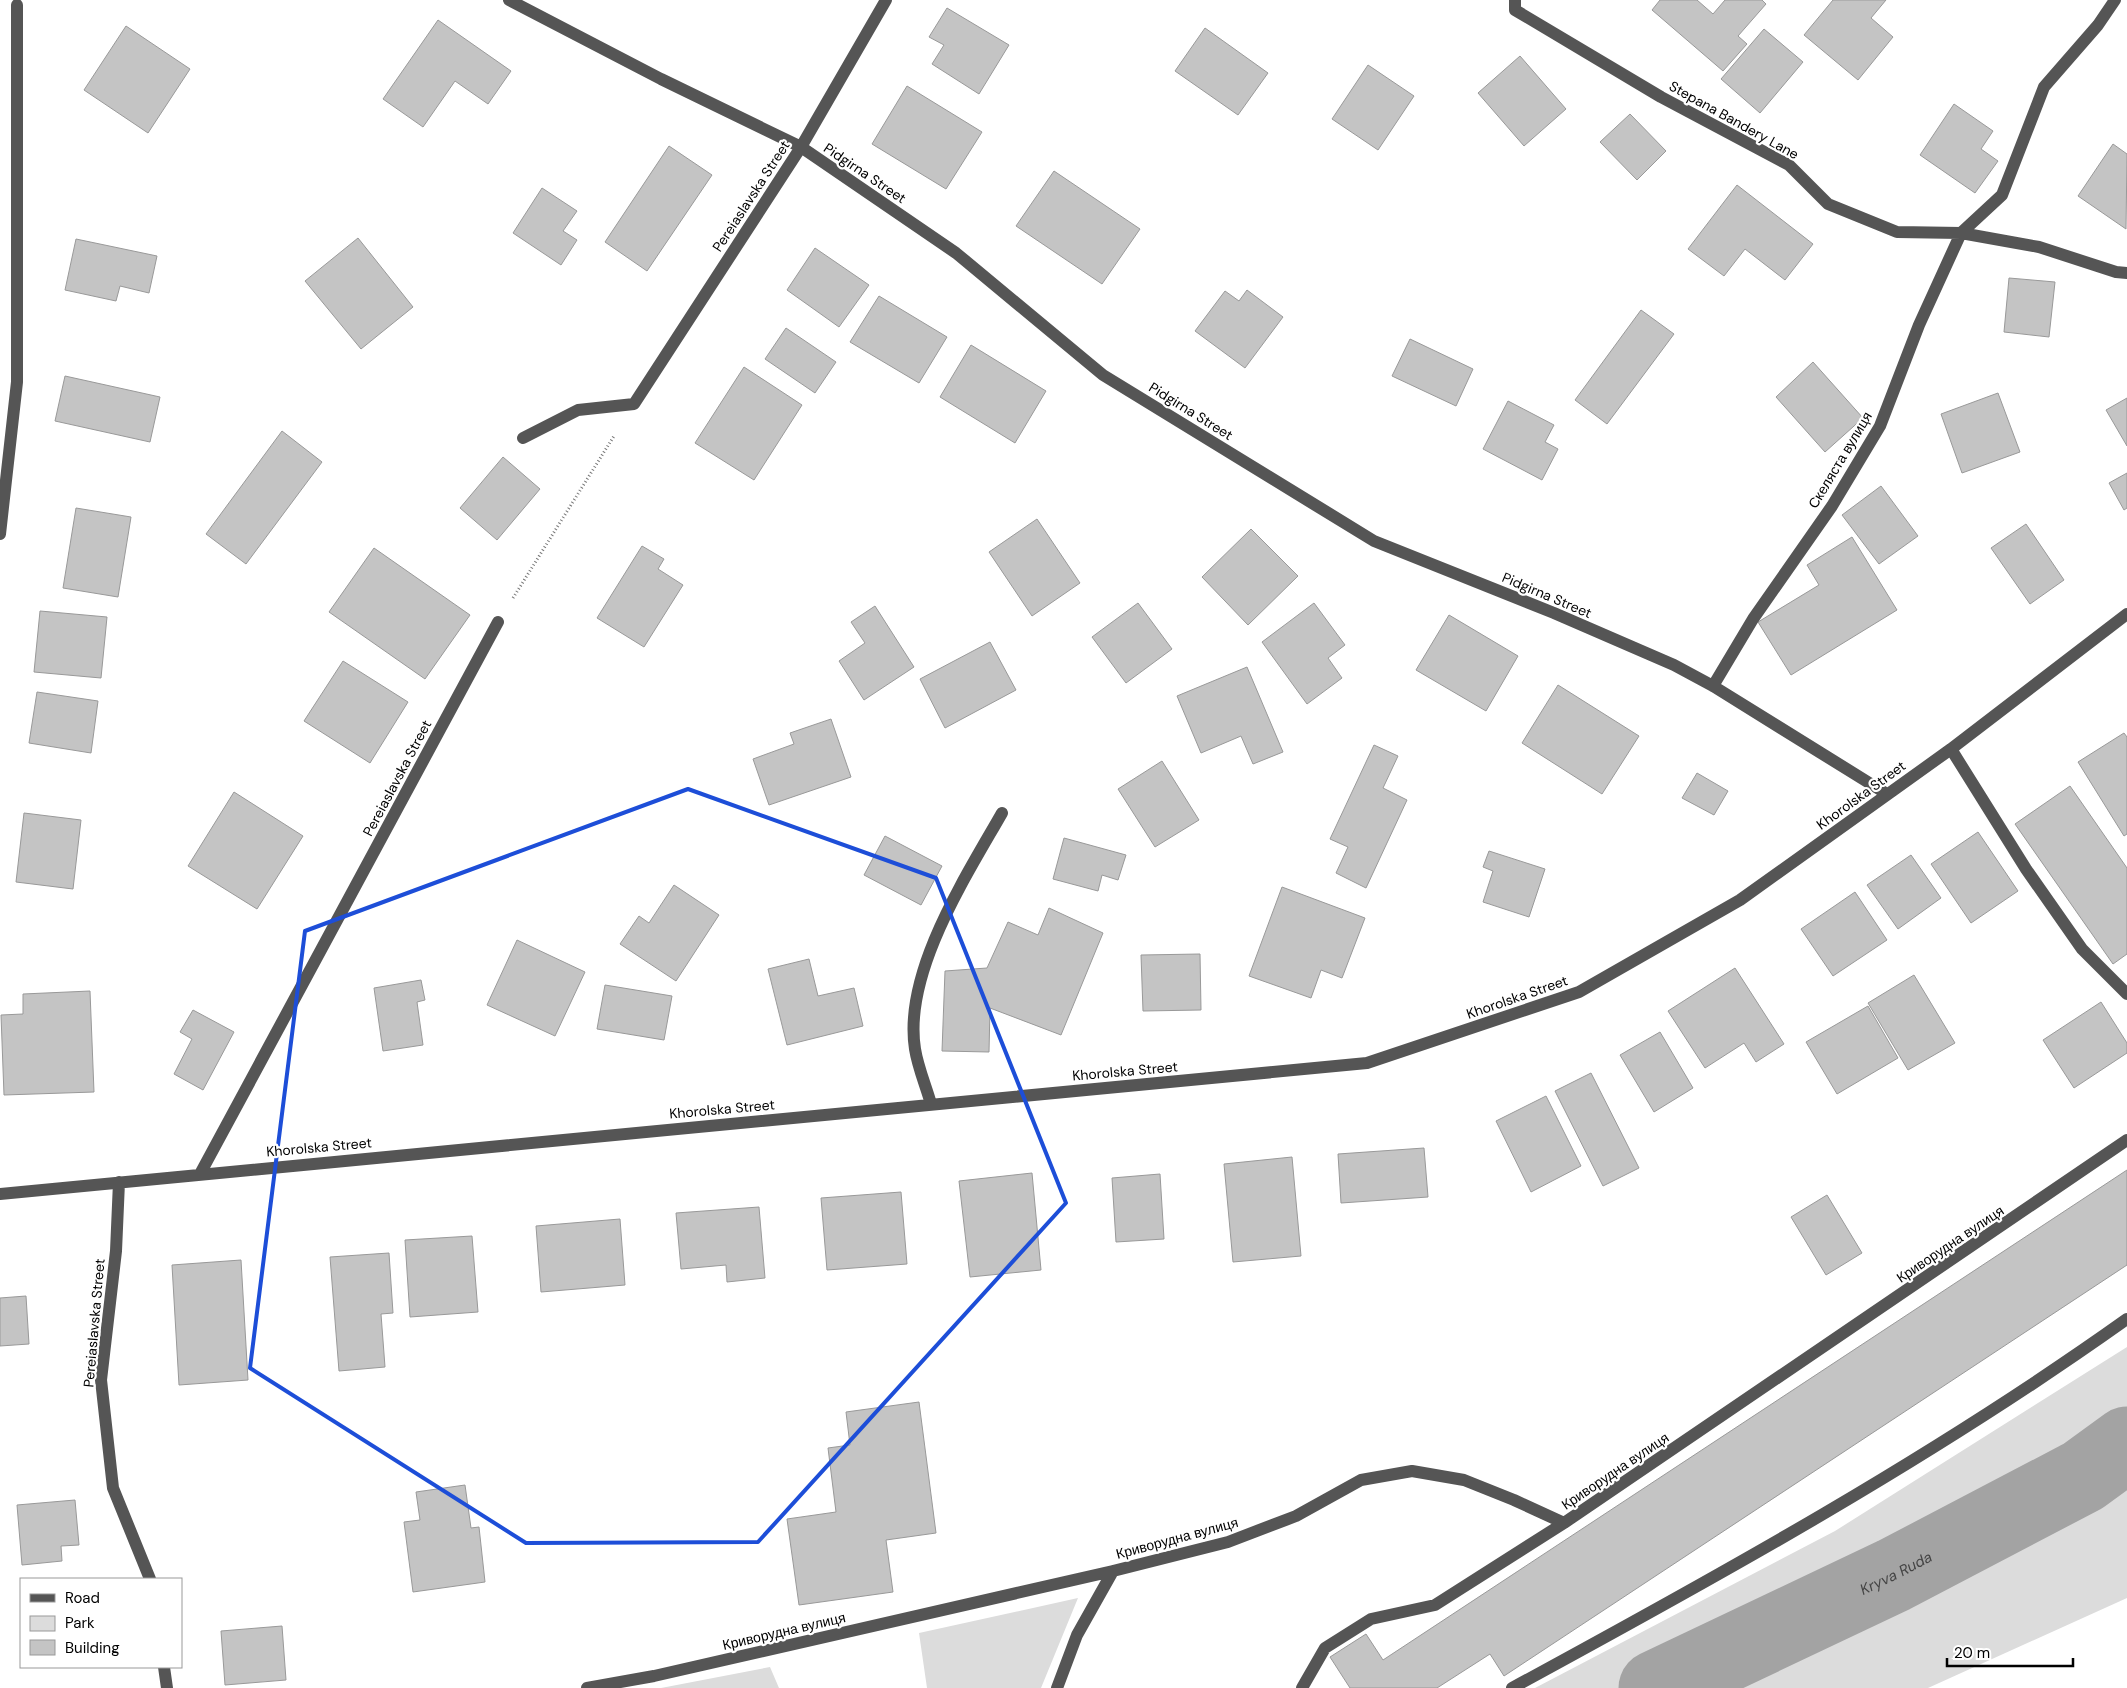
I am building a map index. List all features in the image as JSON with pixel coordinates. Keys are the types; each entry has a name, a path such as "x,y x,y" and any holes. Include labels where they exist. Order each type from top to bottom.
{"street":[{"name":"Pidgirna Street","path":"509,0 661,79 801,147 956,253 1104,375 1374,541 1554,613 1674,665 1713,686 1888,794"},
{"name":"Pereiaslavska Street","path":"634,404 801,147 886,0"},
{"name":"Stepana Bandery Lane","path":"1515,0 1514,10 1661,97 1788,165 1828,204 1897,232 1961,233 2039,247 2116,272 2127,273"},
{"path":"1961,233 2002,195 2044,87 2098,25 2115,0"},
{"path":"0,534 17,382 17,5"},
{"name":"Скеляста вулиця","path":"1713,686 1753,619 1832,506 1880,426 1919,325 1961,233"},
{"path":"523,438 578,410 634,404"},
{"name":"Khorolska Street","path":"0,1194 1367,1063 1578,992 1740,900 1951,749 2127,614"},
{"name":"Pereiaslavska Street","path":"200,1174 498,622"},
{"path":"1951,749 2026,869 2082,949 2127,994"},
{"path":"931,1104 915,1049 914,1005 937,930 1002,814"},
{"name":"Криворудна вулиця","path":"587,1688 654,1676 1113,1571 1228,1542 1296,1516 1361,1480 1412,1471 1464,1480 1564,1523 2127,1140"},
{"name":"Pereiaslavska Street","path":"119,1182 116,1251 101,1380 112,1488 150,1578"},
{"path":"1512,1688 1635,1621 1857,1495 2080,1352 2127,1319"},
{"path":"1308,1685 1325,1648 1371,1619 1435,1604 1564,1523"},
{"path":"1057,1688 1077,1635 1113,1571"},
{"path":"164,1668 167,1688"}],"path":[{"path":"498,622 634,404"}],"highlighted area":[{"path":"688,789 936,878 1066,1203 758,1542 526,1543 250,1368 305,931"}],"green space":[{"path":"2127,1347 2127,1598 1928,1688 1535,1688 1835,1531"},
{"path":"1078,1598 1041,1688 927,1688 919,1633"},
{"path":"770,1667 779,1688 661,1688"}],"building":[{"path":"1660,0 1697,0 1713,14 1725,0 1762,0 1766,4 1738,36 1747,44 1723,71 1652,10"},
{"path":"1833,0 1886,0 1871,18 1893,37 1858,80 1804,35"},
{"path":"947,8 1009,45 979,94 932,64 944,45 929,37"},
{"path":"438,20 511,71 488,104 455,81 423,127 383,99"},
{"path":"126,26 190,69 148,133 84,90"},
{"path":"1205,28 1268,73 1238,115 1175,71"},
{"path":"1764,29 1803,62 1760,113 1721,79"},
{"path":"1520,56 1566,109 1524,146 1478,93"},
{"path":"1368,65 1414,96 1378,150 1332,119"},
{"path":"907,86 982,132 946,189 872,144"},
{"path":"1954,104 1993,131 1981,149 1998,161 1975,193 1920,155"},
{"path":"1630,114 1666,151 1637,180 1600,142"},
{"path":"2113,144 2127,154 2126,229 2078,196"},
{"path":"669,146 712,175 647,271 605,242"},
{"path":"1054,171 1140,229 1102,284 1016,226"},
{"path":"1737,185 1813,244 1785,280 1745,249 1724,276 1688,249"},
{"path":"542,188 577,211 563,231 577,240 561,265 513,233"},
{"path":"358,238 413,307 361,349 305,281"},
{"path":"76,239 157,256 149,293 120,286 116,301 65,290"},
{"path":"815,248 869,285 839,327 787,290"},
{"path":"2009,278 2055,282 2049,337 2004,332"},
{"path":"1247,290 1283,317 1245,368 1195,331 1225,291 1239,301"},
{"path":"879,296 947,337 919,383 850,342"},
{"path":"1641,310 1674,334 1607,424 1575,400"},
{"path":"786,328 836,362 815,393 765,359"},
{"path":"1410,339 1473,369 1456,406 1392,376"},
{"path":"971,345 1046,391 1015,443 940,397"},
{"path":"1813,362 1863,418 1825,452 1776,397"},
{"path":"744,367 802,405 754,480 695,443"},
{"path":"65,376 160,397 150,442 55,421"},
{"path":"1998,393 2020,452 1962,473 1941,414"},
{"path":"2127,398 2127,446 2106,410"},
{"path":"1508,401 1554,425 1545,442 1558,449 1542,480 1483,449"},
{"path":"282,431 322,462 246,564 206,534"},
{"path":"503,457 540,489 497,540 460,508"},
{"path":"2127,473 2127,508 2124,510 2109,483"},
{"path":"1881,486 1918,536 1879,564 1842,515"},
{"path":"76,508 131,517 118,597 63,588"},
{"path":"1037,519 1080,583 1032,616 989,552"},
{"path":"2026,524 2064,580 2030,604 1991,548"},
{"path":"1251,529 1298,576 1248,625 1202,577"},
{"path":"1852,537 1897,610 1791,675 1758,622 1819,585 1807,565"},
{"path":"642,546 664,559 658,569 683,585 644,647 597,618"},
{"path":"374,548 470,615 425,679 329,612"},
{"path":"1138,603 1172,649 1126,683 1092,637"},
{"path":"1314,603 1345,645 1328,658 1342,678 1307,704 1262,642"},
{"path":"875,606 914,667 864,700 839,661 865,643 851,622"},
{"path":"40,611 107,617 101,678 34,672"},
{"path":"1449,615 1518,656 1486,711 1416,670"},
{"path":"990,642 1016,690 945,728 920,679"},
{"path":"343,661 408,702 370,763 304,721"},
{"path":"1247,667 1283,752 1253,764 1241,736 1201,753 1177,696"},
{"path":"1558,685 1639,736 1602,794 1522,743"},
{"path":"37,692 98,701 91,753 29,743"},
{"path":"831,719 851,777 769,805 753,759 794,744 790,733"},
{"path":"2124,733 2127,737 2127,834 2124,836 2078,762"},
{"path":"1374,745 1398,756 1383,788 1407,800 1366,888 1336,873 1348,847 1330,839"},
{"path":"1162,761 1199,820 1155,847 1118,789"},
{"path":"1697,773 1728,791 1714,815 1682,798"},
{"path":"2070,786 2127,868 2127,954 2113,964 2015,824"},
{"path":"234,792 303,836 257,909 188,866"},
{"path":"24,813 81,820 73,889 16,882"},
{"path":"1978,832 2018,891 1971,923 1931,864"},
{"path":"885,836 942,866 921,905 864,875"},
{"path":"1064,838 1126,855 1118,880 1102,875 1098,891 1053,879"},
{"path":"1489,851 1545,869 1529,917 1483,902 1493,871 1483,867"},
{"path":"1911,855 1941,898 1898,929 1867,885"},
{"path":"674,885 719,915 676,981 620,944 639,916 649,923"},
{"path":"1282,887 1365,918 1342,978 1321,970 1311,998 1249,976"},
{"path":"1855,892 1887,940 1833,976 1801,929"},
{"path":"1049,908 1103,933 1061,1035 990,1008 989,1052 942,1051 945,971 987,968 1008,922 1038,935"},
{"path":"517,940 585,972 555,1036 487,1005"},
{"path":"1200,954 1201,1010 1143,1011 1141,955"},
{"path":"809,959 818,996 854,988 863,1026 787,1045 768,969"},
{"path":"1735,968 1784,1044 1756,1062 1744,1043 1705,1068 1668,1011"},
{"path":"1914,975 1955,1043 1908,1070 1868,1003"},
{"path":"421,980 425,1000 417,1002 423,1045 383,1051 374,988"},
{"path":"605,985 672,996 664,1040 597,1029"},
{"path":"90,991 94,1092 4,1095 1,1015 23,1014 23,994"},
{"path":"2101,1002 2127,1043 2127,1053 2074,1088 2043,1040"},
{"path":"1868,1006 1898,1058 1837,1094 1806,1042"},
{"path":"193,1010 234,1032 203,1090 174,1074 192,1039 180,1032"},
{"path":"1660,1032 1693,1088 1654,1112 1620,1055"},
{"path":"1591,1073 1639,1168 1603,1186 1555,1091"},
{"path":"1546,1096 1581,1166 1531,1192 1496,1121"},
{"path":"1424,1148 1428,1197 1341,1203 1338,1154"},
{"path":"1292,1157 1301,1256 1233,1262 1224,1164"},
{"path":"2127,1170 2127,1265 1504,1676 1490,1654 1437,1688 1350,1688 1330,1657 1366,1634 1383,1660"},
{"path":"1032,1173 1041,1270 970,1277 959,1181"},
{"path":"1160,1174 1164,1239 1116,1242 1112,1178"},
{"path":"901,1192 907,1264 827,1270 821,1198"},
{"path":"1827,1195 1862,1253 1826,1275 1791,1217"},
{"path":"759,1207 765,1278 727,1282 726,1265 681,1269 676,1213"},
{"path":"620,1219 625,1285 541,1292 536,1226"},
{"path":"472,1236 478,1312 410,1317 405,1240"},
{"path":"389,1253 393,1313 381,1314 385,1367 339,1371 330,1257"},
{"path":"241,1260 248,1380 179,1385 172,1265"},
{"path":"26,1296 29,1344 0,1346 0,1298"},
{"path":"919,1402 936,1533 886,1540 893,1592 799,1605 787,1519 836,1512 828,1448 850,1445 846,1412"},
{"path":"465,1485 471,1528 479,1527 485,1582 413,1592 404,1522 420,1520 416,1492"},
{"path":"75,1500 79,1545 61,1546 62,1561 22,1565 17,1505"},
{"path":"282,1626 286,1680 225,1685 221,1631"}],"waterway":[{"name":"Kryva Ruda","path":"1656,1688 1894,1575 2083,1476 2127,1444"}]}
